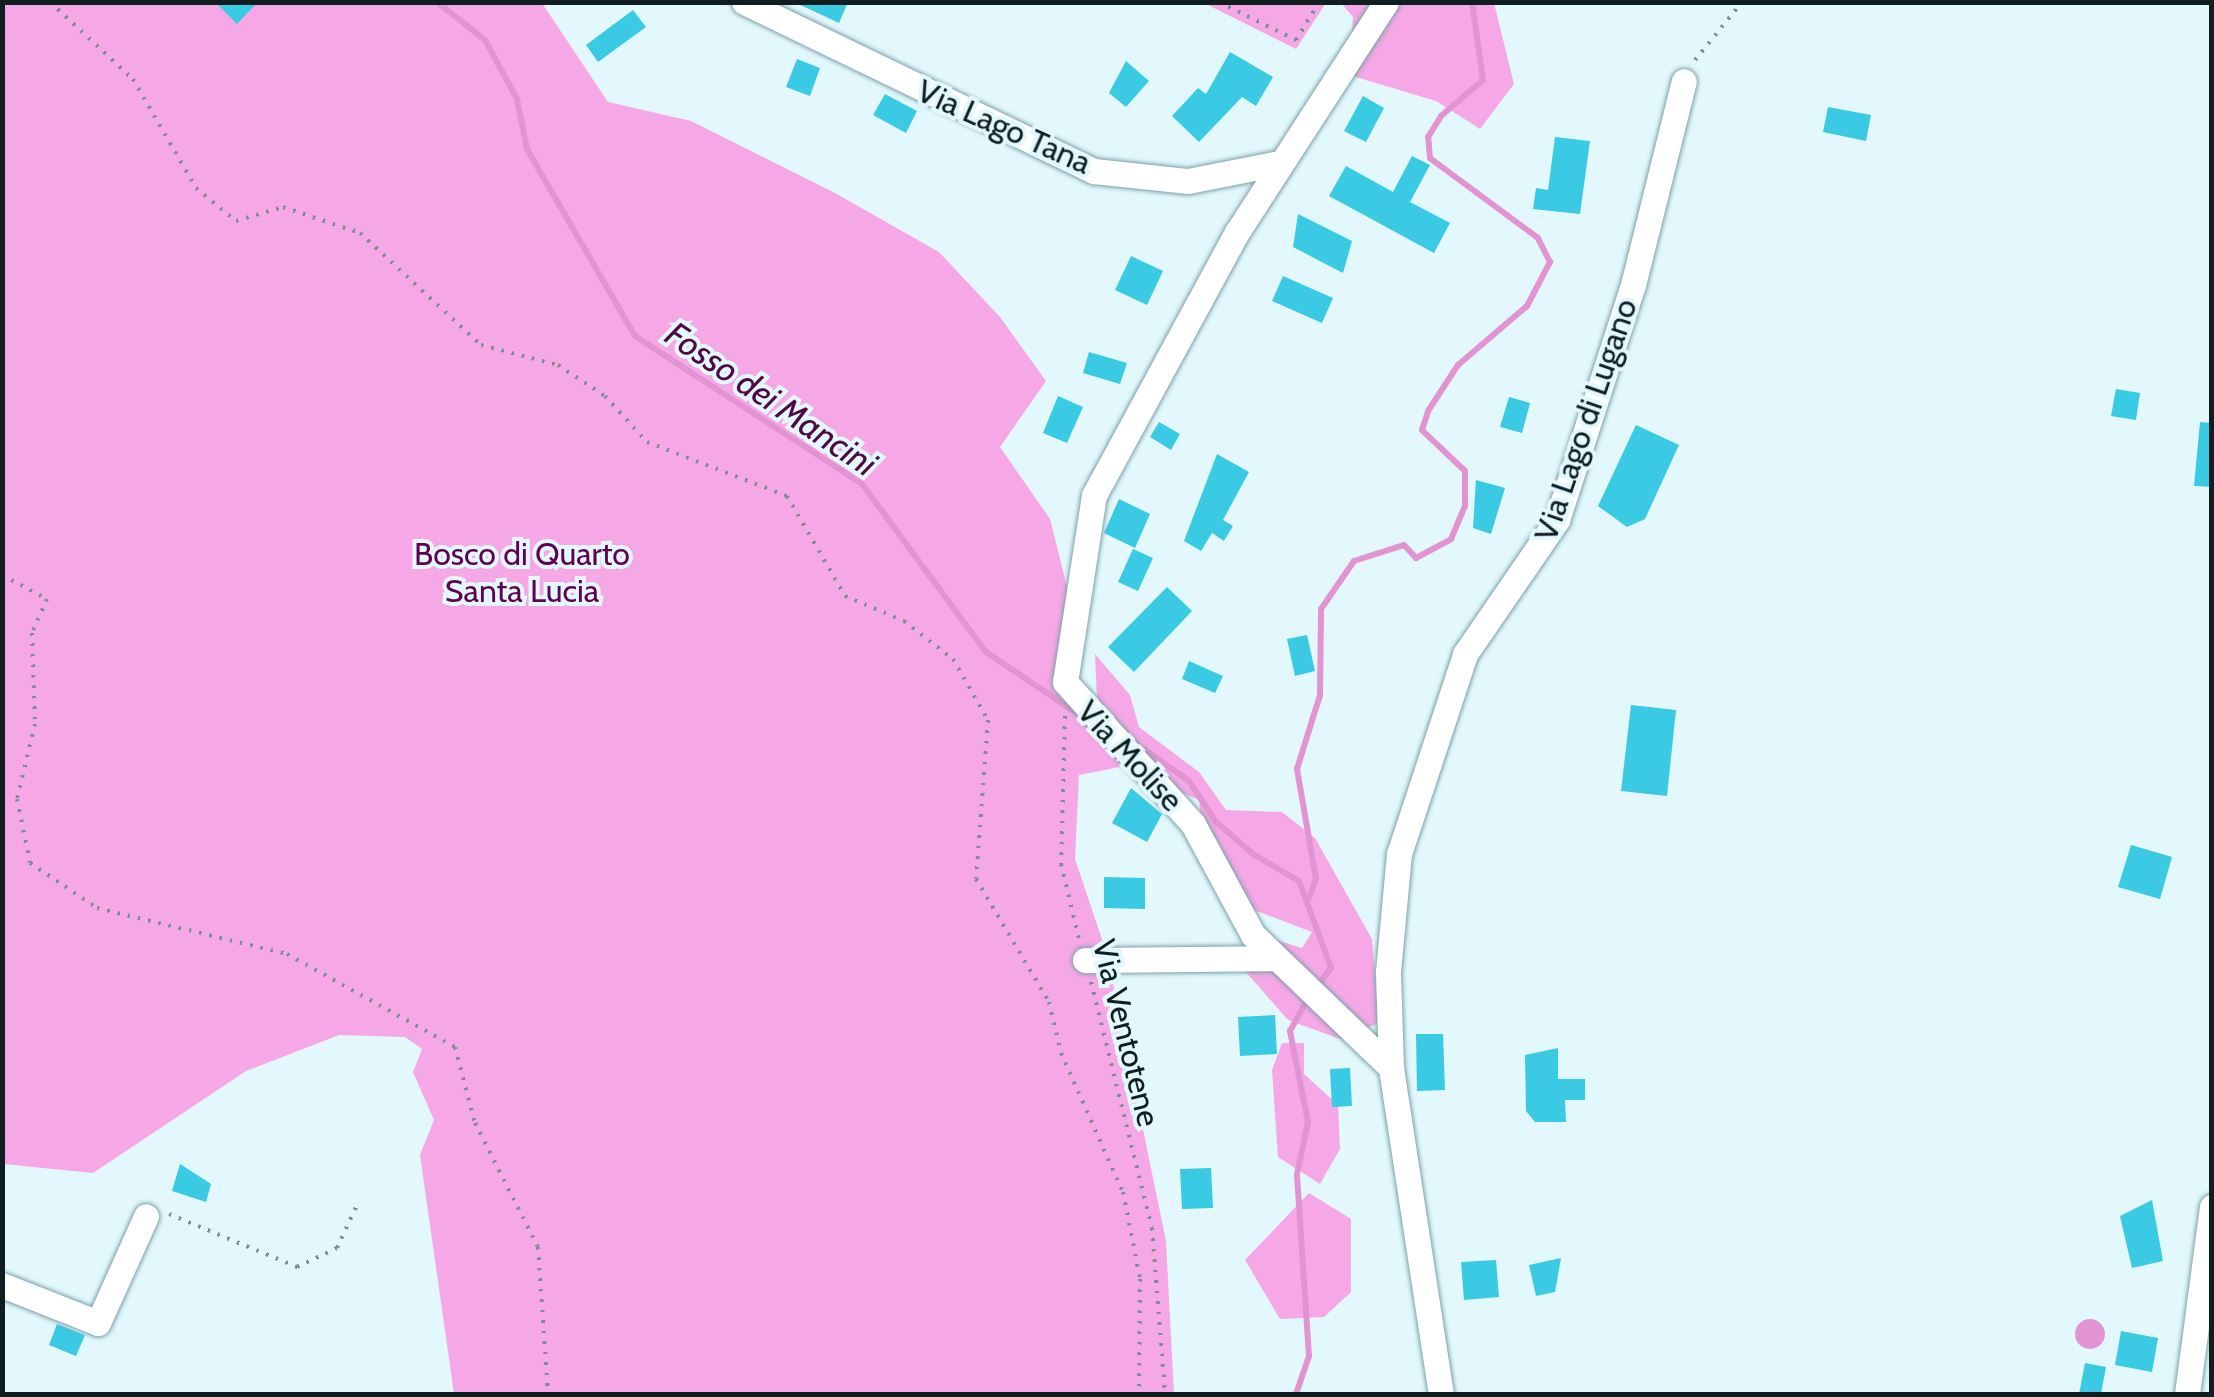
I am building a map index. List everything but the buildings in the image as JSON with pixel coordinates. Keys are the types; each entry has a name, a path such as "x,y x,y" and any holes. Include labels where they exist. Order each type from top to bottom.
{"street":[{"name":"Via Lago Tana","path":"744,2 1094,170 1188,182 1279,163"},
{"name":"Via Molise","path":"1386,2 1279,163 1094,495 1065,682 1108,735 1193,824 1237,913 1274,958 1391,1068"},
{"name":"Via Lago di Lugano","path":"1391,1068 1393,902 1415,800 1465,654 1557,520 1633,285 1684,82"},
{"path":"1084,960 1274,958"},
{"path":"1391,1068 1442,1394"},
{"path":"2188,1394 2206,1317 2212,1207"},
{"path":"2,1285 98,1324 146,1216"}],"path":[{"path":"50,2 134,79 196,188 236,221 283,207 360,233 481,345 558,365 605,396 646,442 787,496 845,596 904,622 954,659 988,720 976,879 1049,1002 1060,1053 1123,1192 1140,1279 1138,1394"},
{"path":"1219,2 1296,40 1320,2"},
{"path":"1684,82 1702,46 1742,2"},
{"path":"2,575 48,598 32,633 35,724 17,798 30,863 98,908 287,954 455,1047 474,1123 538,1248 548,1394"},
{"name":"Via Ventotene","path":"1065,682 1062,864 1152,1228 1165,1394"},
{"path":"146,1216 173,1215 297,1267 337,1248 356,1208"}],"green space":[{"name":"Bosco di Quarto Santa Lucia","path":"3,3 542,3 608,102 691,121 835,193 939,252 1000,317 1046,381 1000,447 1050,519 1071,603 1056,664 1097,700 1095,654 1130,695 1139,727 1199,772 1226,810 1282,812 1315,838 1372,939 1379,1023 1340,1039 1288,1020 1245,971 1263,936 1302,948 1312,932 1246,907 1204,848 1199,800 1120,767 1079,775 1075,859 1107,954 1166,1241 1174,1394 454,1394 420,1155 434,1120 413,1072 422,1049 405,1037 339,1035 246,1071 93,1173 3,1164"},
{"path":"1204,3 1326,3 1296,49"},
{"path":"1341,3 1494,3 1514,84 1480,129 1436,101 1349,75 1353,17"},
{"path":"1282,1043 1304,1043 1304,1074 1338,1105 1340,1149 1320,1184 1278,1157 1272,1070"},
{"path":"1309,1193 1351,1219 1351,1292 1324,1317 1280,1319 1245,1260"}],"shaded area":[{"path":"2090,1319 2104,1328 2105,1334 2096,1348 2090,1349 2076,1340 2075,1334 2084,1320"}],"waterway":[{"name":"Fosso dei Mancini","path":"437,2 485,40 517,99 527,149 635,336 862,484 986,652 1084,718"},
{"path":"1309,898 1316,879 1297,769 1320,695 1321,609 1354,561 1404,545 1416,558 1451,539 1465,506 1465,471 1422,430 1428,411 1458,365 1527,306 1550,262 1538,238 1430,158 1428,137 1441,116 1483,80 1472,2"},
{"path":"1135,743 1189,781 1216,822 1253,854 1299,881 1331,968 1315,989"},
{"name":"Fosso dei Mancini","path":"1296,1394 1309,1356 1297,1174 1308,1122 1290,1031 1308,999"}]}
